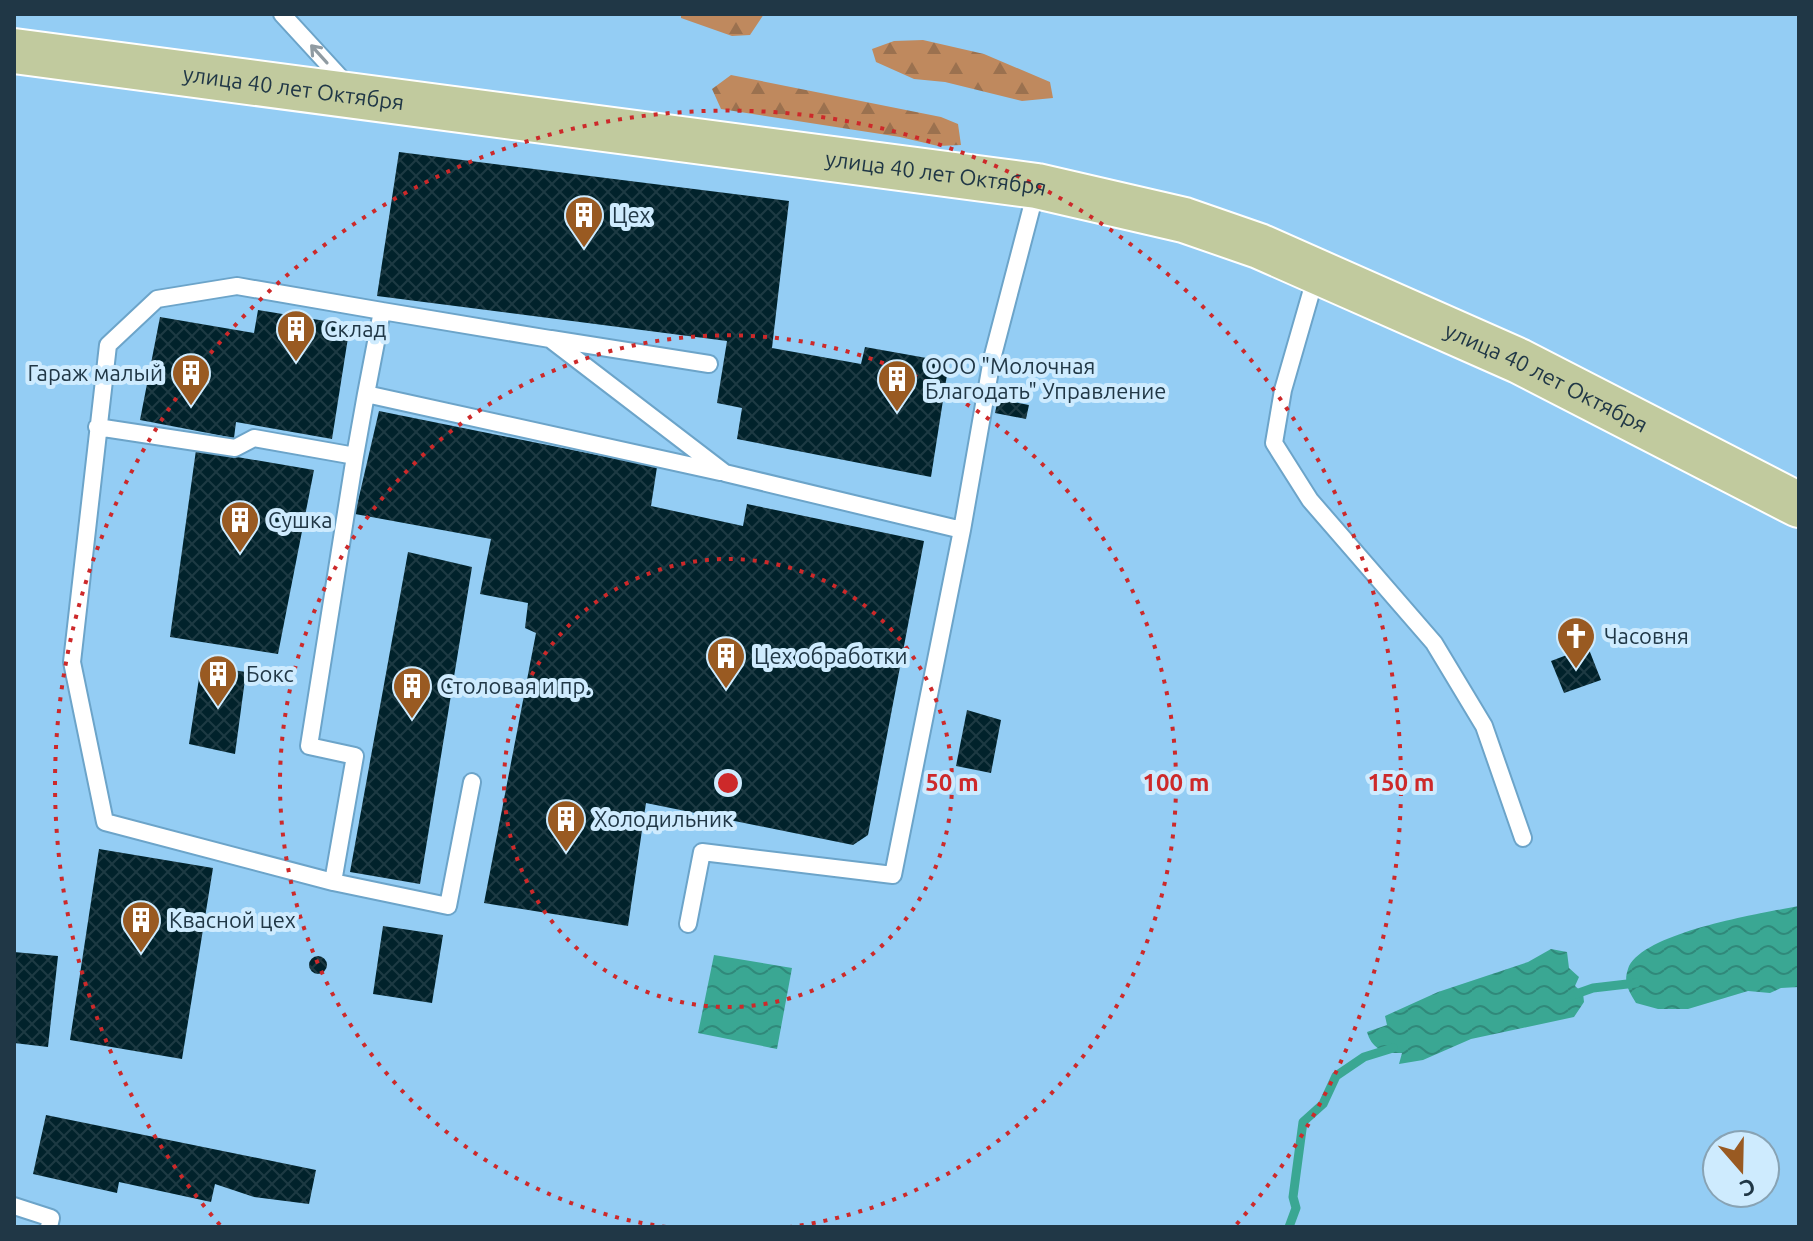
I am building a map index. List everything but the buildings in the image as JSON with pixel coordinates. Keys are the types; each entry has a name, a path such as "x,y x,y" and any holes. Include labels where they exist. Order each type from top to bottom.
{"main road":[{"name":"улица 40 лет Октября","path":"14,51 1037,186 1184,220 1317,271 1519,361 1799,505"}],"lane":[{"path":"282,14 355,94"},
{"path":"688,924 702,852 893,875 962,530 992,359 1037,186"},
{"path":"1317,271 1283,390 1274,443 1310,500 1434,643 1484,726 1523,838"},
{"path":"472,782 448,906 333,882 105,822 72,662 108,345 157,299 237,286 709,364"},
{"path":"333,882 355,756 309,746 355,456 382,311"},
{"path":"550,339 725,473"},
{"path":"366,394 725,473 962,530"},
{"path":"97,427 235,448 254,438 355,456"},
{"path":"14,1206 51,1218 49,1227"}],"green space":[{"path":"681,14 764,14 750,35 732,36 681,18"},
{"path":"923,40 984,54 1050,82 1053,98 1022,101 945,82 914,79 876,62 872,49 894,41"},
{"path":"731,75 941,117 958,124 961,145 938,146 900,137 721,109 712,89"}],"water":[{"path":"1799,906 1799,987 1781,988 1770,993 1748,991 1688,1009 1658,1009 1636,1003 1629,991 1626,983 1628,969 1638,956 1655,945 1705,926"},
{"path":"1551,949 1567,952 1569,968 1579,977 1575,986 1583,993 1584,1002 1574,1017 1471,1039 1423,1060 1399,1064 1402,1053 1380,1049 1369,1038 1367,1032 1387,1025 1385,1016 1438,992 1528,962"},
{"path":"714,955 792,968 777,1049 698,1033"}],"waterway":[{"path":"1573,995 1593,988 1636,983"},
{"path":"1289,1227 1296,1208 1293,1197 1303,1122 1323,1104 1336,1076 1364,1057 1393,1048"}],"place":[{"name":"Цех","path":"584,249"},
{"name":"Склад","path":"296,363"},
{"name":"Гараж малый","path":"191,407"},
{"name":"ООО \"Молочная Благодать\" Управление","path":"897,413"},
{"name":"Сушка","path":"240,554"},
{"name":"Часовня","path":"1576,670"},
{"name":"Цех обработки","path":"726,690"},
{"name":"Бокс","path":"218,708"},
{"name":"Столовая и пр.","path":"412,720"},
{"name":"Холодильник","path":"566,853"},
{"name":"Квасной цех","path":"141,954"}]}
